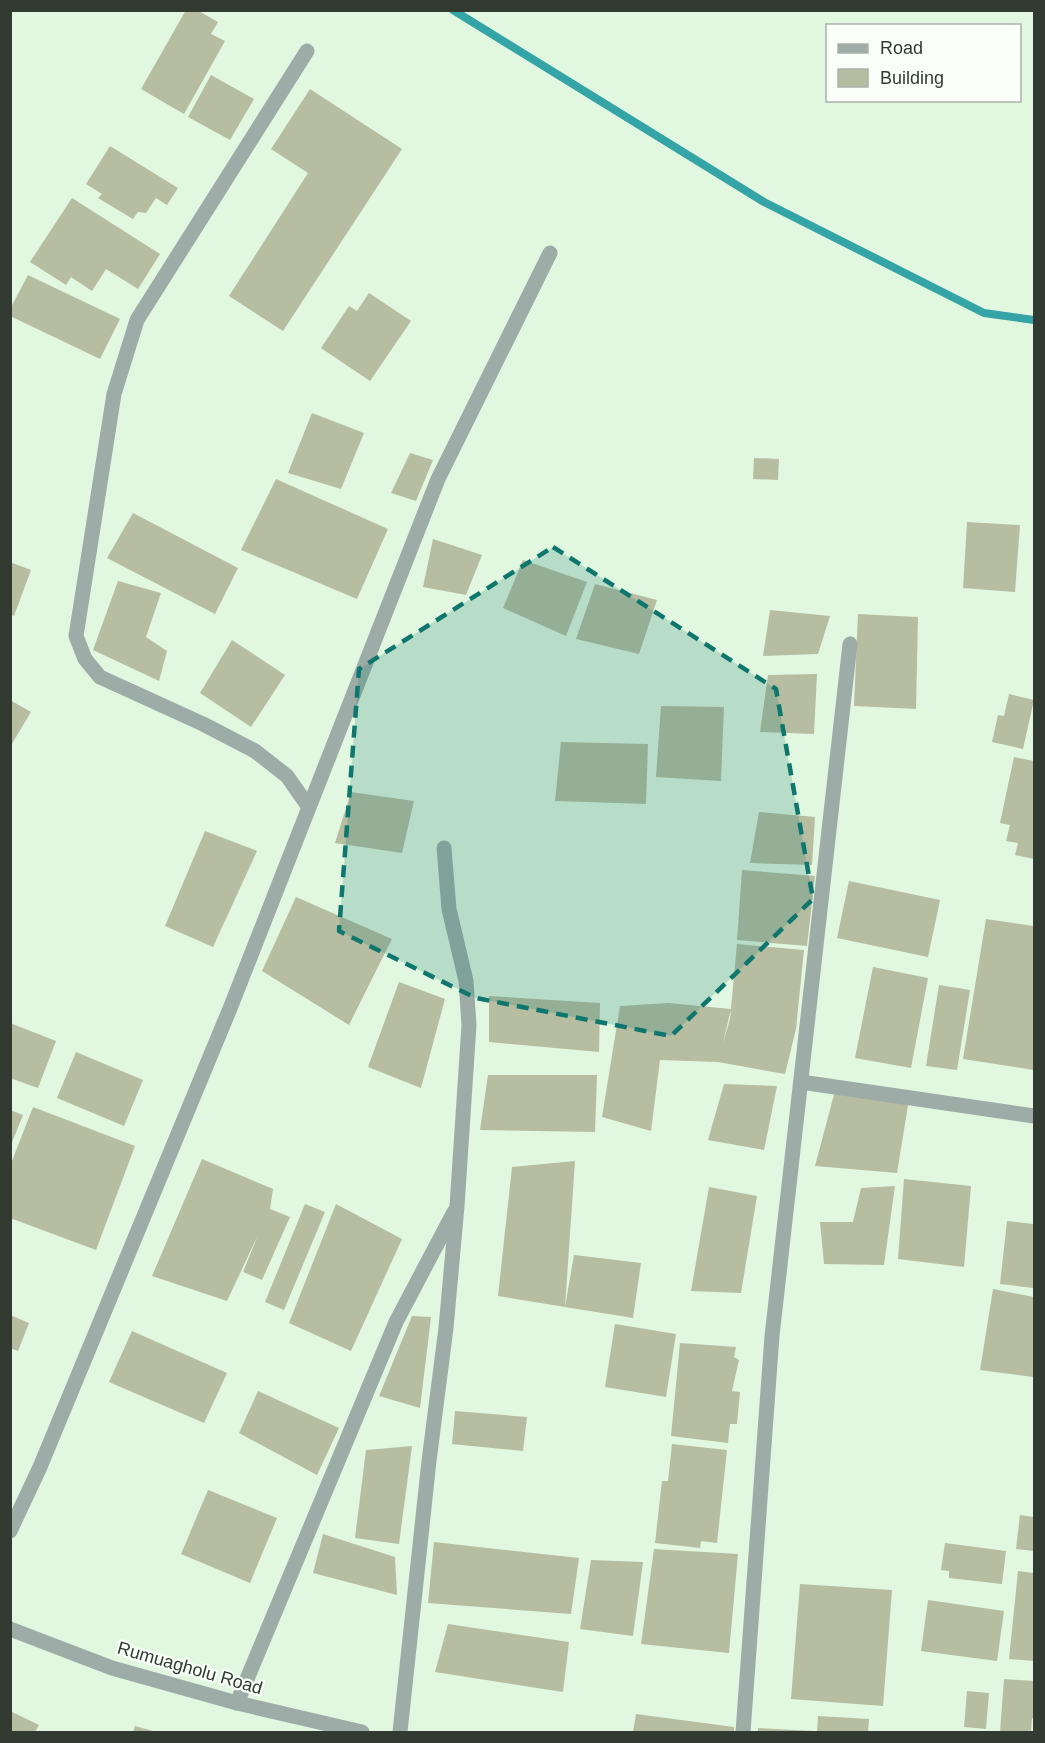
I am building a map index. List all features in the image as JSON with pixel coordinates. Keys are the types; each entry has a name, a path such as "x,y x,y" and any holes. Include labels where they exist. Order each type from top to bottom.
{"street":[{"path":"307,51 137,320 114,394 76,636 85,659 100,677 203,724 255,751 287,776 308,806"},
{"path":"10,1531 40,1467 231,1006 438,479 550,253"},
{"path":"743,1732 772,1336 850,644"},
{"path":"400,1732 446,1328 469,1025 466,981 449,909 444,848"},
{"path":"801,1082 1035,1116"},
{"path":"237,1703 396,1322 457,1206"},
{"name":"Rumuagholu Road","path":"10,1629 112,1668 321,1728 362,1732"}],"highlighted area":[{"path":"553,547 776,689 813,899 671,1036 476,998 339,931 359,669"}],"building":[{"path":"186,10 197,10 218,22 211,34 225,41 184,114 141,89"},
{"path":"211,75 254,99 230,140 188,117"},
{"path":"310,89 402,149 283,331 229,296 308,173 271,149"},
{"path":"110,146 178,188 167,205 156,198 146,213 138,212 133,219 98,198 102,194 86,184"},
{"path":"72,198 160,254 138,289 106,269 92,291 71,277 66,285 30,262"},
{"path":"28,275 120,319 100,359 10,316 10,309"},
{"path":"369,293 411,321 370,381 321,348 349,306 357,311"},
{"path":"312,413 364,433 341,489 288,473"},
{"path":"410,453 433,460 416,501 391,493"},
{"path":"754,458 779,459 778,480 753,479"},
{"path":"276,479 388,529 357,599 241,550"},
{"path":"133,513 238,568 215,614 107,558"},
{"path":"967,522 1020,525 1015,592 963,588"},
{"path":"433,539 482,555 466,595 423,587"},
{"path":"523,560 587,582 566,636 503,608"},
{"path":"10,562 31,570 14,616 10,614"},
{"path":"118,581 161,593 146,637 167,651 159,681 93,650"},
{"path":"595,584 657,600 639,654 576,639"},
{"path":"770,610 830,616 818,654 763,656"},
{"path":"858,614 918,617 916,709 854,706"},
{"path":"232,640 285,675 251,727 200,693"},
{"path":"817,674 814,734 760,732 768,675"},
{"path":"1009,694 1034,700 1023,749 992,742 998,715 1004,716"},
{"path":"10,700 31,712 10,747"},
{"path":"661,706 724,707 721,781 656,777"},
{"path":"561,742 648,744 646,804 555,801"},
{"path":"1014,757 1034,761 1034,859 1015,855 1018,843 1006,841 1010,825 1000,823"},
{"path":"351,792 414,801 402,853 335,843"},
{"path":"759,812 815,817 812,865 750,863"},
{"path":"205,831 257,851 213,947 165,926"},
{"path":"742,870 815,876 807,946 737,940"},
{"path":"849,881 940,900 928,957 837,938"},
{"path":"296,897 392,939 349,1025 262,971"},
{"path":"986,919 1034,926 1034,1070 963,1059"},
{"path":"737,944 804,950 796,1029 785,1074 718,1062 660,1060 651,1131 602,1117 620,1006 668,1003 731,1009","holes":["731,1009 730,1019 723,1043"]},
{"path":"873,967 928,978 911,1068 855,1058"},
{"path":"399,982 445,999 421,1088 368,1067"},
{"path":"939,985 970,990 957,1070 926,1066"},
{"path":"489,996 600,1003 599,1052 489,1042"},
{"path":"10,1023 56,1041 38,1088 10,1078"},
{"path":"76,1052 143,1080 124,1126 57,1098"},
{"path":"488,1075 597,1075 595,1132 480,1130"},
{"path":"724,1084 777,1086 764,1150 708,1140"},
{"path":"836,1087 909,1099 897,1173 815,1166"},
{"path":"33,1107 135,1146 96,1250 10,1218 10,1166"},
{"path":"10,1110 23,1115 11,1145 10,1145"},
{"path":"202,1159 273,1189 270,1209 290,1217 262,1280 243,1272 258,1235 227,1301 152,1276"},
{"path":"575,1161 565,1307 498,1296 512,1167"},
{"path":"904,1179 971,1186 964,1267 898,1259"},
{"path":"895,1186 884,1265 824,1264 820,1222 853,1222 861,1188"},
{"path":"709,1187 757,1196 741,1293 691,1291"},
{"path":"305,1204 325,1212 284,1310 265,1302"},
{"path":"336,1204 402,1239 351,1351 289,1323"},
{"path":"1007,1221 1034,1224 1034,1288 1000,1284"},
{"path":"574,1255 641,1263 633,1318 565,1307"},
{"path":"993,1289 1034,1297 1034,1377 980,1370"},
{"path":"10,1315 29,1323 18,1351 10,1348"},
{"path":"412,1316 431,1317 420,1408 379,1396"},
{"path":"615,1324 676,1334 666,1397 605,1387"},
{"path":"132,1331 227,1373 204,1423 109,1382"},
{"path":"680,1343 736,1347 734,1357 739,1360 732,1391 740,1392 737,1424 730,1424 728,1443 671,1436"},
{"path":"258,1391 339,1428 317,1475 239,1433"},
{"path":"455,1411 527,1417 523,1451 452,1444"},
{"path":"672,1444 727,1450 717,1543 701,1541 700,1548 655,1543 662,1481 668,1481"},
{"path":"412,1446 399,1544 355,1538 366,1450"},
{"path":"208,1490 277,1518 250,1583 181,1554"},
{"path":"1020,1515 1034,1517 1034,1551 1016,1549"},
{"path":"323,1534 395,1557 397,1595 313,1573"},
{"path":"434,1542 579,1558 571,1614 428,1603"},
{"path":"945,1543 1006,1551 1002,1584 949,1578 949,1571 941,1570"},
{"path":"654,1549 738,1554 729,1653 641,1644"},
{"path":"591,1560 643,1562 633,1636 580,1629"},
{"path":"1018,1571 1034,1573 1034,1661 1009,1659"},
{"path":"800,1584 892,1590 883,1706 791,1699"},
{"path":"928,1600 1004,1611 997,1661 921,1651"},
{"path":"448,1624 569,1642 563,1692 435,1672"},
{"path":"1004,1679 1034,1681 1034,1719 1032,1718 1031,1732 1000,1732"},
{"path":"967,1691 989,1693 986,1729 964,1727"},
{"path":"10,1711 39,1725 35,1732 10,1732"},
{"path":"636,1714 734,1727 734,1732 633,1732"},
{"path":"818,1716 869,1719 868,1732 817,1732"},
{"path":"135,1726 157,1732 133,1732"},
{"path":"758,1728 814,1731 814,1732 758,1732"}],"waterway":[{"path":"453,10 764,202 984,313 1034,320"}]}
